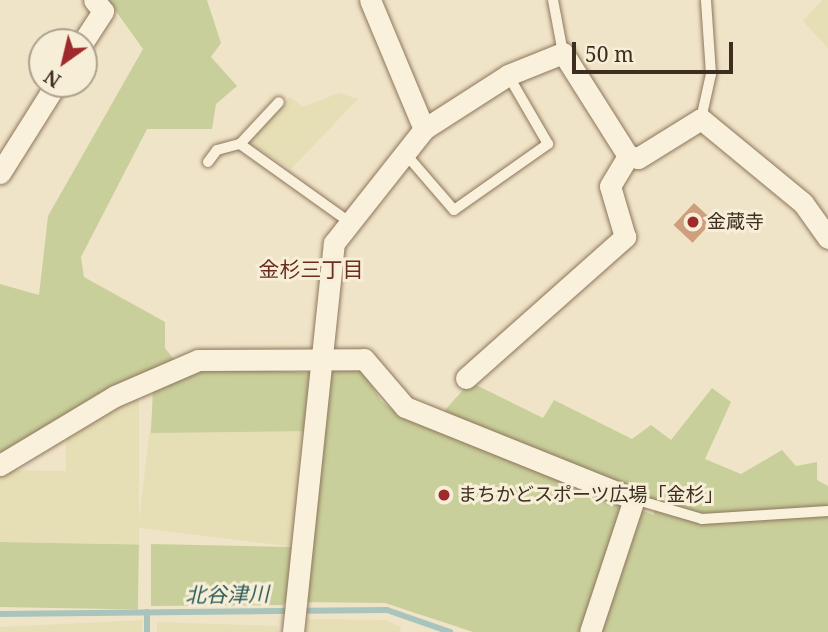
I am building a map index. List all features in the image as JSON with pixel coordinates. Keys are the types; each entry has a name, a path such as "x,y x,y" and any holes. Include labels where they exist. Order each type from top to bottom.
{"street":[{"path":"92,28 103,11 94,0"},
{"path":"370,0 424,128"},
{"path":"294,618 323,360 330,264 348,220 424,128 508,75 563,54 628,156 638,158 701,119 803,203 828,238"},
{"path":"0,173 47,98"},
{"path":"466,378 625,237 610,186 628,156"},
{"path":"0,466 115,396 198,360 364,359 405,407 634,499 590,632"}],"lane":[{"path":"553,0 563,54"},
{"path":"701,119 712,74 706,0"},
{"path":"404,151 454,210 548,144 508,75"},
{"path":"208,162 218,150 240,144 279,103"},
{"path":"240,144 348,220"},
{"path":"634,499 702,519 828,511"}],"shaded area":[{"path":"822,0 828,0 828,48 803,21"},
{"path":"339,93 358,99 291,169 249,143 290,97 303,107"},
{"path":"139,393 139,544 0,542 0,470 66,471 66,431"},
{"path":"152,412 311,431 297,547 138,528"},
{"path":"307,619 385,620 401,627 400,632 305,632"},
{"path":"143,620 142,632 0,632 0,627"},
{"path":"157,622 276,626 280,632 157,632"}],"green space":[{"path":"108,0 207,0 221,43 211,57 237,86 216,104 212,129 147,129 81,257 84,277 165,322 165,348 175,361 0,459 0,284 39,295 48,216 143,49"},
{"path":"198,367 314,373 311,431 151,433 153,387"},
{"path":"328,371 363,371 381,401 403,418 625,505 583,632 473,632 385,603 301,602"},
{"path":"470,382 543,418 554,400 632,439 651,425 671,440 712,388 731,402 705,459 741,474 782,450 796,466 817,462 817,480 828,486 828,632 599,632 638,509 654,515 654,502 437,419"},
{"path":"0,542 139,544 138,609 0,607"},
{"path":"151,544 296,547 289,596 283,605 151,606"}],"building":[{"name":"金蔵寺","path":"694,203 713,221 693,243 674,225"}],"waterway":[{"name":"北谷津川","path":"0,614 387,610 450,632"},
{"path":"147,612 147,632"}],"place":[{"name":"金蔵寺","path":"693,222"},
{"name":"まちかどスポーツ広場「金杉」","path":"444,495"}],"district":[{"name":"金杉三丁目","path":"311,269"}]}
